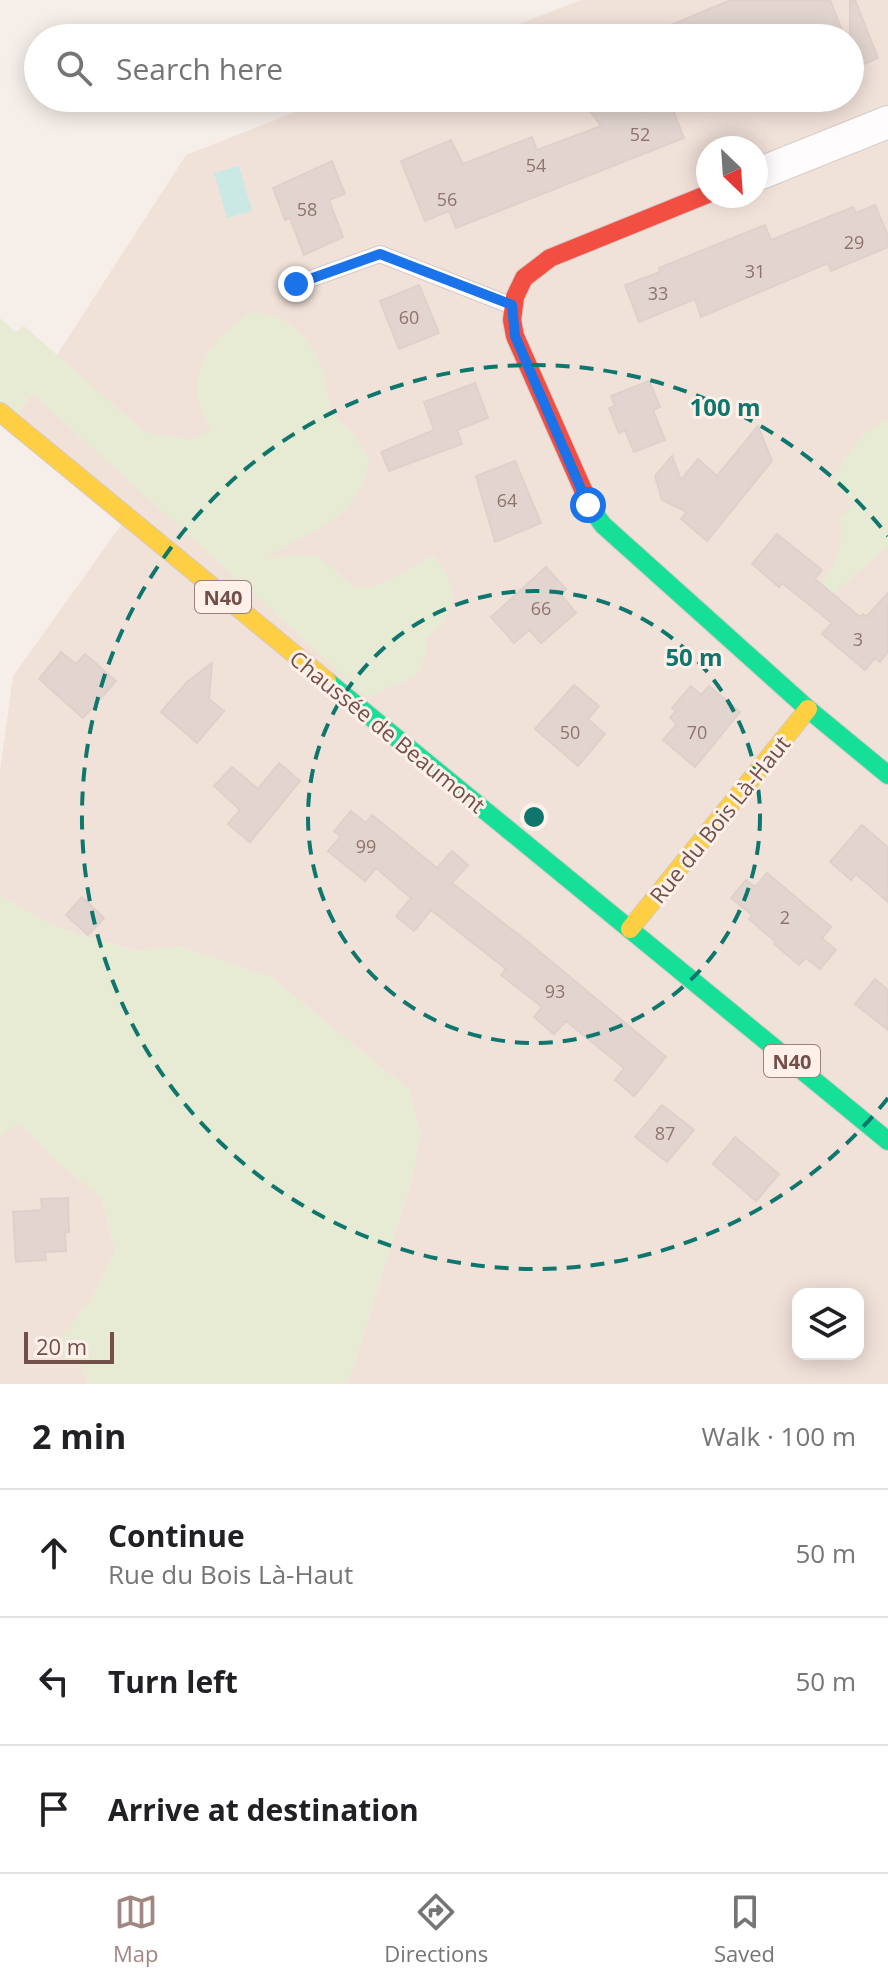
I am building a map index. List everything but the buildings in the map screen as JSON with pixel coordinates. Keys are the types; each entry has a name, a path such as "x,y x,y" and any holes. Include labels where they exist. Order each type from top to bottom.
{"street":[{"path":"768,170 888,122"},
{"path":"696,199 550,258 524,278 512,305 515,336 595,515 645,565 888,775"},
{"name":"Chaussée de Beaumont","path":"0,412 888,1141"},
{"name":"Rue du Bois Là-Haut","path":"630,929 808,709"}],"lane":[{"path":"296,284 380,254 512,305"}],"shaded area":[{"path":"581,0 888,0 888,1384 344,1384 352,1371 415,1168 409,1090 272,978 179,946 136,951 57,928 0,896 0,771 13,676 126,518 13,423 186,155 295,112 864,112 864,24 520,24"},
{"path":"20,1122 53,1158 102,1198 115,1251 92,1299 50,1351 83,1366 88,1384 0,1384 0,1136"}],"green space":[{"path":"251,312 271,316 300,333 318,360 331,413 353,433 370,461 362,483 342,512 330,522 265,558 316,555 356,588 389,580 434,556 448,577 452,598 450,609 438,628 427,637 425,659 416,676 367,697 32,393 13,423 0,412 0,318 15,332 24,326 145,432 194,440 211,429 198,400 204,360 219,338"},
{"path":"888,420 888,547 822,603 814,594 836,559 841,541 840,518 854,503 832,482 860,438"},
{"path":"0,896 57,928 135,951 179,946 272,978 409,1090 420,1131 415,1168 352,1371 344,1384 88,1384 83,1366 49,1351 92,1299 115,1251 102,1198 53,1158 21,1123 0,1136"}],"water":[{"path":"239,166 252,211 227,218 214,173"}],"traffic: fast":[{"path":"592,510 603,525 808,709 888,775"},
{"path":"327,681 888,1141"}],"traffic: slow":[{"path":"0,412 327,681"},
{"path":"630,929 808,709"}],"traffic: jam":[{"path":"592,510 515,336 512,320 515,297 524,278 550,258 696,199"}],"route":[{"path":"296,284 380,254 512,305 515,336 588,505"}]}
